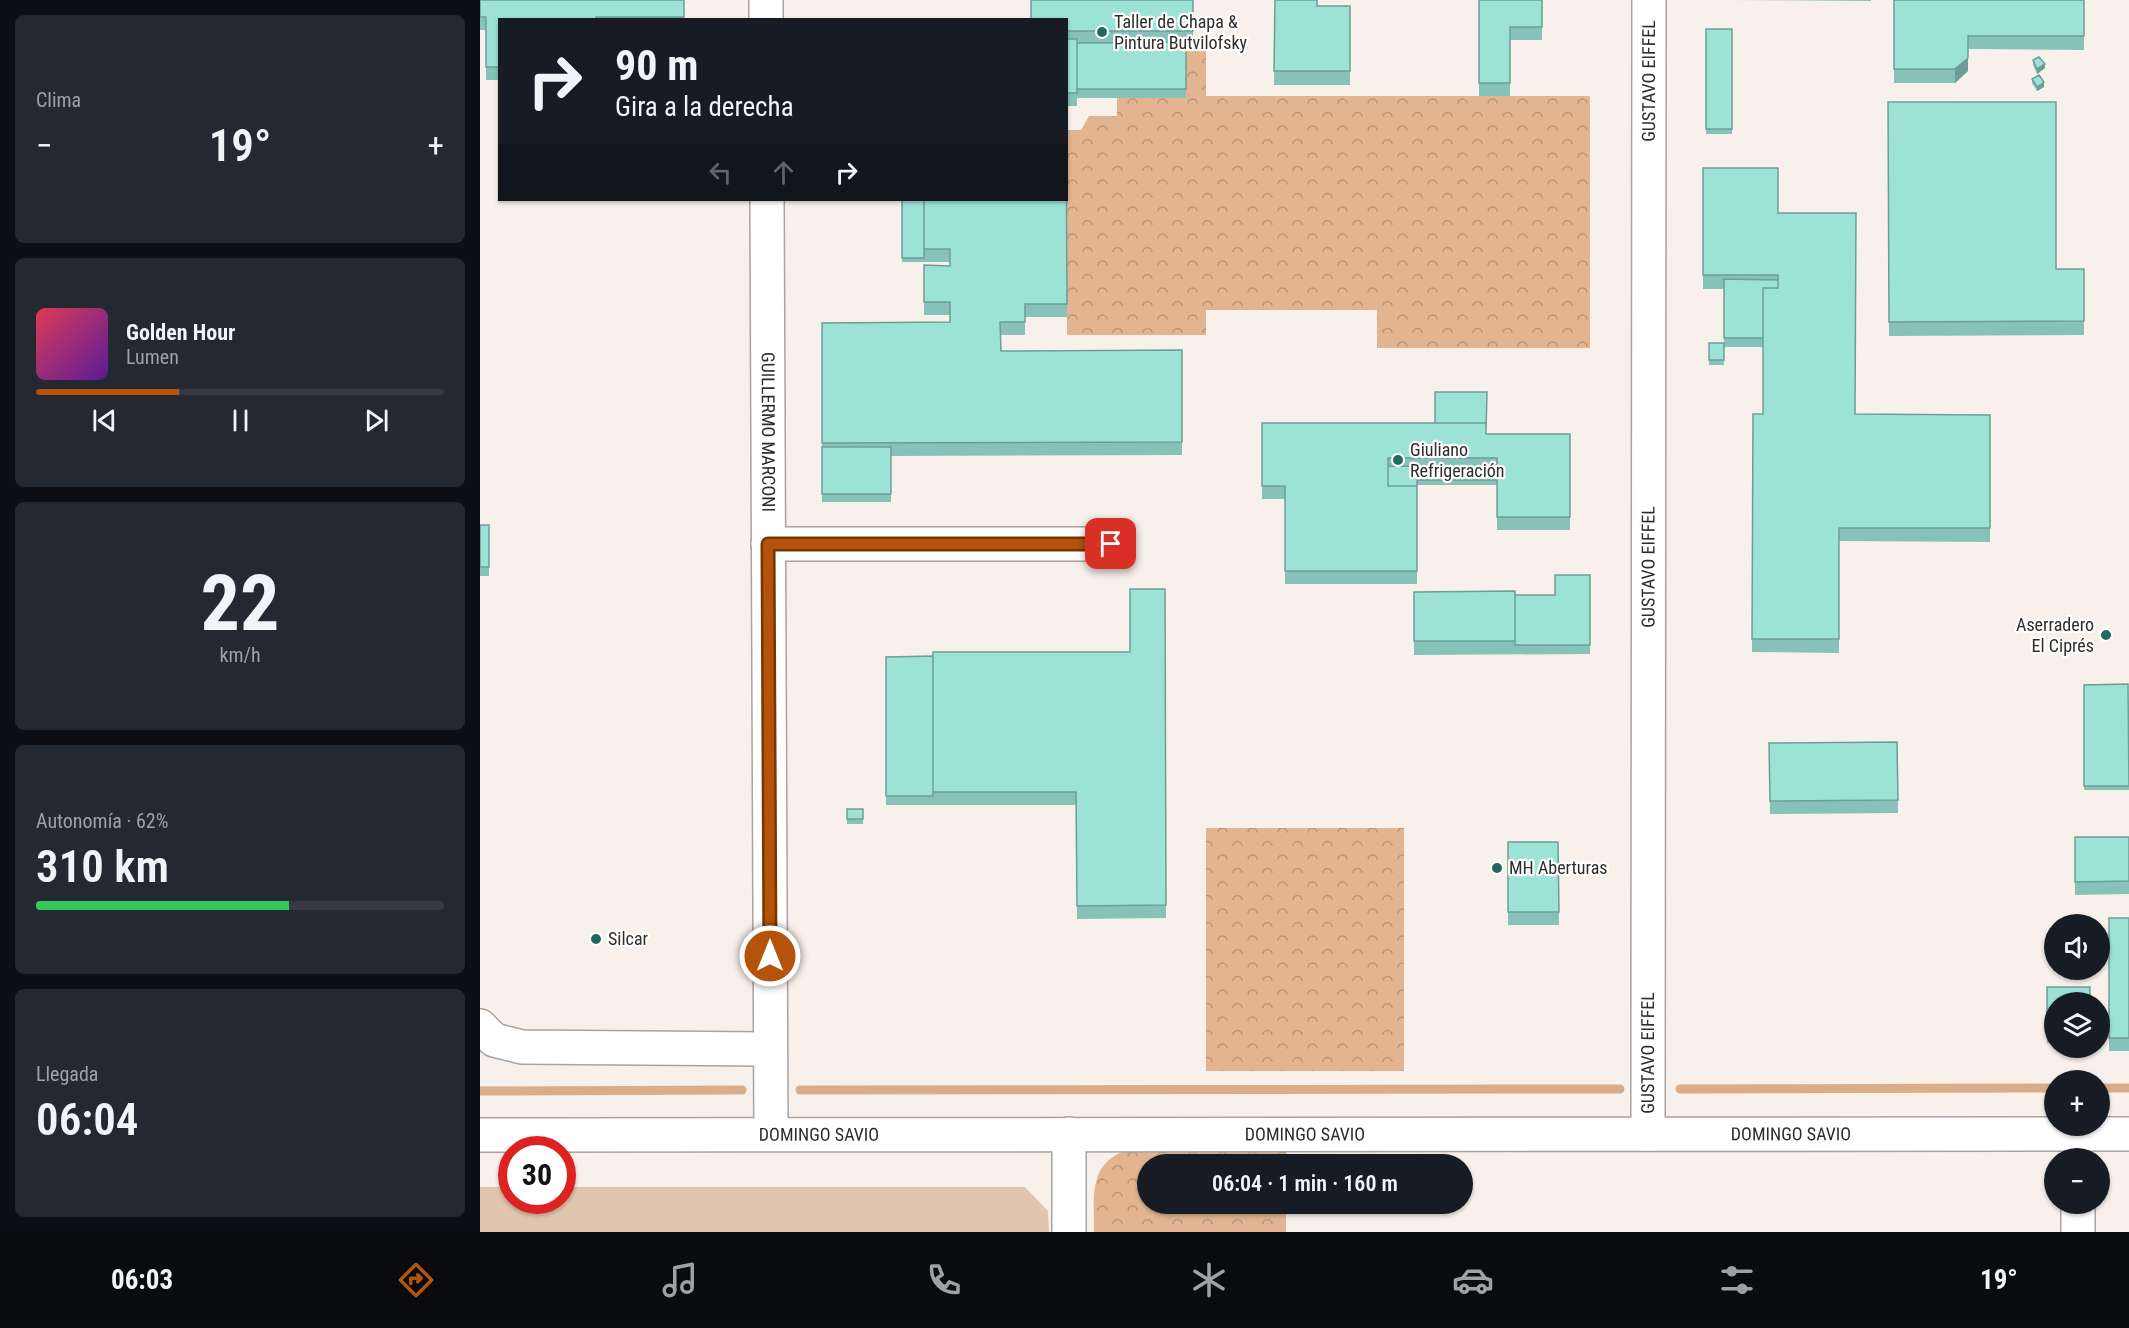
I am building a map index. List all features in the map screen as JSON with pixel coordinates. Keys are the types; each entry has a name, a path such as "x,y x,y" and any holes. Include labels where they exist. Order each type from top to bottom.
{"street":[{"path":"766,0 766,18"},
{"name":"GUSTAVO EIFFEL","path":"1648,0 1648,1134"},
{"name":"GUILLERMO MARCONI","path":"767,201 771,1134"},
{"path":"768,544 1111,544"},
{"path":"480,1026 494,1040 508,1046 529,1048 770,1049"},
{"path":"1069,1134 1069,1232"},
{"name":"DOMINGO SAVIO","path":"480,1135 1648,1134 2078,1146 2129,1134"},
{"path":"2078,1214 2078,1232"}],"shaded area":[{"path":"480,1187 498,1187 498,1214 576,1214 576,1187 1025,1187 1048,1211 1049,1232 480,1232"}],"green space":[{"path":"1186,51 1206,51 1206,96 1590,96 1590,348 1377,348 1377,310 1206,310 1206,335 1067,335 1068,130 1081,130 1089,116 1117,116 1117,98 1186,98"},
{"path":"1206,828 1404,828 1404,1071 1206,1071"},
{"path":"1286,1148 1286,1154 1137,1154 1137,1214 1286,1214 1286,1232 1094,1232 1094,1193 1100,1171 1116,1155 1130,1149"}],"building":[{"path":"480,0 684,0 684,17 498,18 498,67 486,67 486,17 480,17"},
{"name":"Taller de Chapa & Pintura Butvilofsky","path":"1031,0 1193,0 1193,31 1068,31 1068,18 1031,18"},
{"path":"1275,0 1317,0 1317,6 1350,6 1350,71 1274,71"},
{"path":"1479,0 1542,0 1542,27 1510,27 1510,83 1479,83"},
{"path":"1894,0 2084,0 2084,36 1968,36 1968,58 1955,69 1894,69"},
{"path":"1706,29 1732,29 1732,129 1706,129"},
{"path":"1068,39 1077,39 1077,93 1068,93"},
{"path":"1186,42 1186,89 1077,89 1077,43"},
{"path":"2039,57 2045,64 2037,69 2033,60"},
{"path":"2039,75 2044,82 2037,87 2032,79"},
{"path":"1888,102 2056,102 2056,269 2084,269 2084,321 1889,322"},
{"path":"1703,168 1778,168 1778,213 1856,213 1855,414 1990,415 1990,528 1839,528 1839,639 1752,639 1753,414 1763,414 1763,288 1778,288 1778,275 1703,275"},
{"path":"902,201 924,201 924,258 902,258"},
{"path":"924,201 1066,201 1067,304 1025,304 1025,322 1000,322 1001,351 1182,350 1182,442 822,443 822,323 950,322 950,302 924,302 924,265 950,266 950,249 924,249"},
{"path":"1724,279 1778,280 1778,288 1763,288 1763,338 1724,338"},
{"path":"1709,343 1724,343 1724,360 1709,360"},
{"path":"1435,392 1487,392 1486,432 1486,423 1435,423"},
{"path":"1262,423 1486,423 1486,434 1570,434 1570,517 1497,517 1497,458 1388,458 1388,486 1417,486 1417,571 1285,571 1285,486 1262,486"},
{"path":"822,447 891,447 891,494 822,494"},
{"path":"1388,466 1497,467 1497,480 1417,480 1417,486 1388,486"},
{"path":"480,525 489,525 489,567 480,567"},
{"path":"1555,575 1590,575 1590,645 1515,645 1515,595 1555,595"},
{"path":"1130,589 1165,589 1166,905 1077,906 1076,792 933,792 933,652 1130,652"},
{"path":"1515,591 1515,641 1414,641 1414,592"},
{"path":"933,656 933,796 886,796 886,657"},
{"path":"2128,684 2129,786 2084,786 2084,685"},
{"path":"1897,742 1898,800 1770,801 1769,743"},
{"path":"847,809 863,809 863,819 847,819"},
{"path":"2075,837 2129,837 2129,881 2075,882"},
{"path":"1508,842 1558,842 1559,912 1508,912"},
{"path":"2110,918 2129,918 2129,1038 2110,1038"},
{"path":"2047,987 2090,987 2090,992 2047,992"}],"waterway":[{"path":"1680,1089 2044,1088"},
{"path":"2110,1088 2129,1088"},
{"path":"800,1090 1620,1089"},
{"path":"480,1091 742,1090"}],"place":[{"name":"Taller de Chapa & Pintura Butvilofsky","path":"1102,32"},
{"name":"Giuliano Refrigeración","path":"1398,460"},
{"name":"Aserradero El Ciprés","path":"2106,635"},
{"name":"MH Aberturas","path":"1497,868"},
{"name":"Silcar","path":"596,939"}],"route":[{"path":"770,956 768,544 1111,544"}]}
